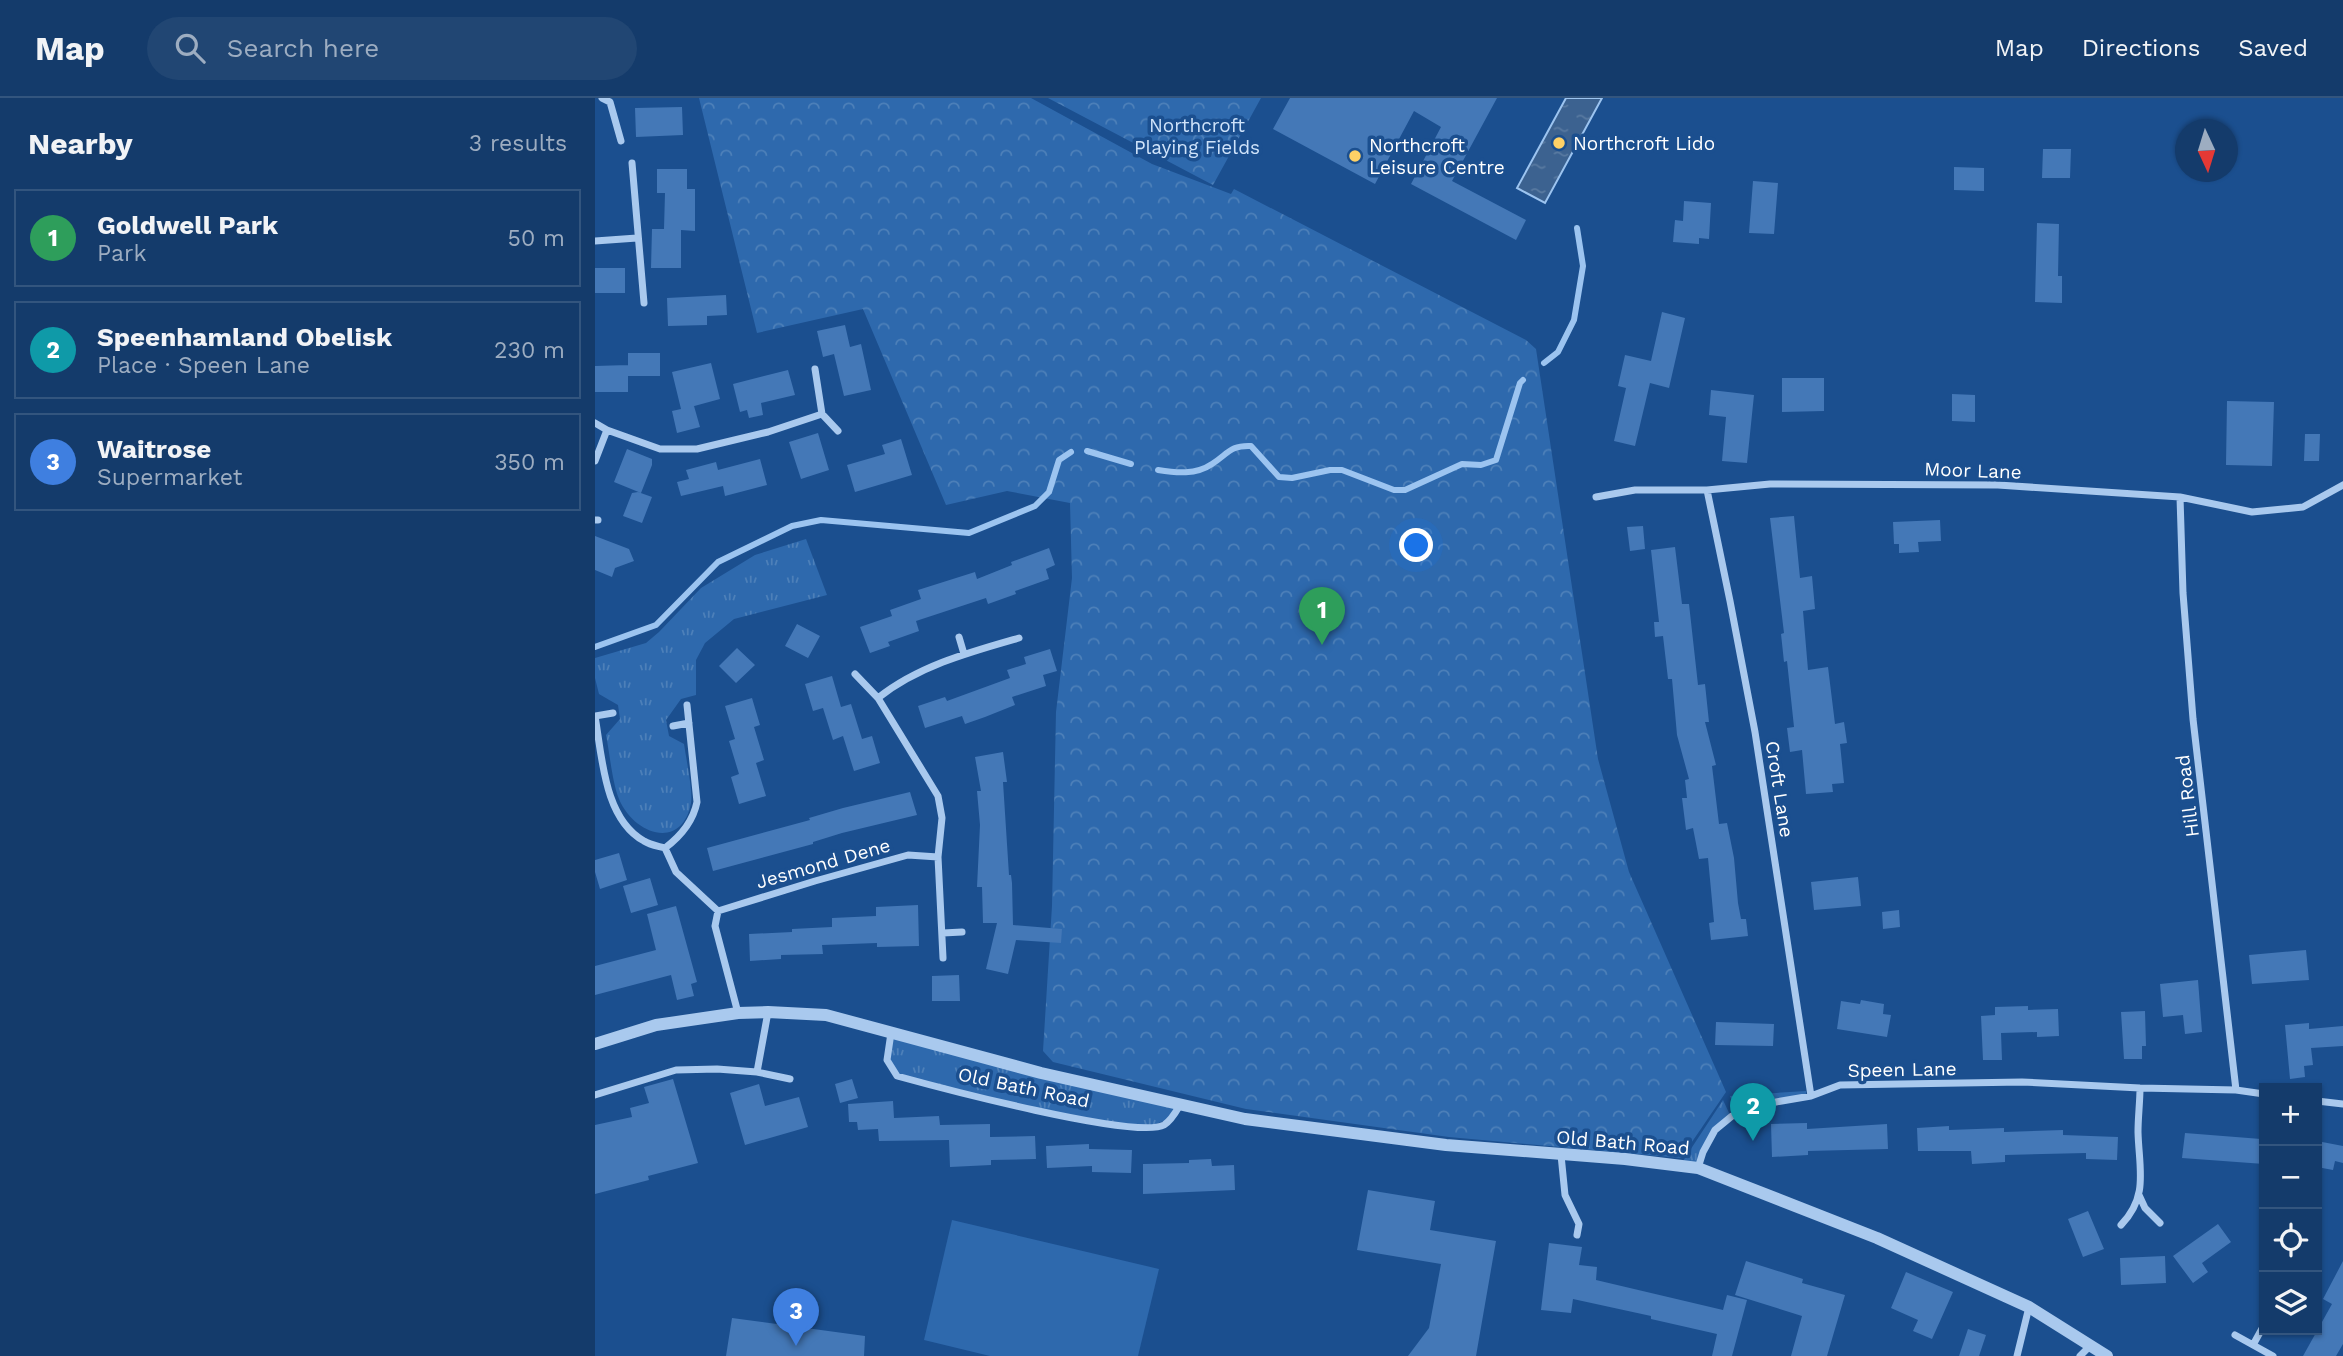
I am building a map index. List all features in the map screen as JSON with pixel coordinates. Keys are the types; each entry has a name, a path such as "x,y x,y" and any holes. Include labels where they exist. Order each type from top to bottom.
{"street":[{"path":"602,98 610,102 621,141"},
{"path":"632,163 644,303"},
{"path":"595,241 637,238"},
{"path":"815,369 822,414 838,431"},
{"path":"595,423 660,449 697,449 768,432 822,414"},
{"path":"595,461 607,430"},
{"name":"Moor Lane","path":"1596,497 1635,490 1707,490 1770,484 1998,485 2180,497 2252,512 2303,508 2343,485"},
{"name":"Croft Lane","path":"1707,490 1755,732 1811,1096"},
{"name":"Hill Road","path":"2180,497 2183,593 2192,706 2236,1090"},
{"path":"959,637 964,654"},
{"path":"878,698 905,678 964,654 1019,638"},
{"path":"855,674 878,698 938,796 942,818 938,857 943,958"},
{"path":"665,848 677,839 694,817 696,810 697,787 687,705"},
{"path":"613,713 595,716 613,804 620,820 631,832 645,842 665,848 676,872 718,911 715,926 739,1013"},
{"path":"673,726 689,723"},
{"name":"Jesmond Dene","path":"718,911 908,855 938,857"},
{"path":"943,933 961,932"},
{"path":"757,1072 768,1012"},
{"name":"Old Bath Road","path":"595,1044 656,1025 739,1013 826,1016 1041,1073 1245,1119 1445,1145 1625,1159 1698,1168 1877,1238 2029,1307 2107,1356"},
{"name":"Old Bath Road","path":"891,1033 887,1060 897,1076 946,1090 1129,1128 1163,1126 1180,1105"},
{"path":"595,1095 676,1070 757,1072 790,1079"},
{"name":"Speen Lane","path":"1698,1168 1715,1130 1732,1116 1776,1102 1811,1096 1840,1085 2022,1082 2236,1090 2259,1093"},
{"path":"2120,1225 2133,1213 2139,1195 2140,1088"},
{"path":"2322,1102 2343,1104"},
{"path":"1561,1155 1565,1195 1579,1224 1577,1235"},
{"path":"2139,1195 2145,1208 2160,1223"},
{"path":"2017,1356 2029,1307"},
{"path":"2253,1345 2259,1334"},
{"path":"2235,1335 2273,1356"},
{"path":"2080,1356 2091,1345"}],"green space":[{"path":"699,98 1031,98 1152,164 1231,194 1234,189 1526,340 1536,349 1598,759 1629,872 1726,1092 1681,1158 1449,1137 1246,1109 1053,1062 1043,1051 1052,906 1056,712 1072,578 1070,503 1007,491 946,505 863,309 757,333"},
{"name":"Northcroft Playing Fields","path":"1048,98 1261,98 1213,185"},
{"path":"806,539 827,595 734,619 705,643 696,660 696,695 681,699 666,720 669,736 684,744 691,803 686,818 678,828 668,832 646,829 635,822 619,799 606,735 620,719 618,705 599,694 595,678 595,658 646,643 701,588 755,555"},
{"path":"892,1035 1179,1105 1171,1118 1146,1128 1069,1116 897,1075 888,1060"},
{"path":"1806,1091 1806,1094 1736,1113 1730,1096"},
{"path":"1723,1100 1730,1115 1715,1129 1697,1165 1683,1161"},
{"path":"952,1220 1159,1269 1138,1356 990,1356 924,1340"}],"water":[{"name":"Northcroft Lido","path":"1566,98 1602,98 1545,203 1517,188"}],"building":[{"name":"Northcroft Leisure Centre","path":"1290,98 1497,98 1452,181 1526,220 1516,240 1411,184 1441,127 1414,111 1375,184 1273,129"},
{"path":"682,107 683,135 636,137 635,108"},
{"path":"2043,149 2071,149 2070,178 2042,178"},
{"path":"1954,167 1984,168 1984,191 1954,190"},
{"path":"657,169 687,169 687,189 695,189 695,231 681,230 681,268 651,268 652,229 664,229 665,193 657,193"},
{"path":"1753,181 1778,183 1774,234 1749,233"},
{"path":"1684,201 1711,203 1709,239 1699,238 1699,244 1673,242 1675,220 1683,221"},
{"path":"2037,223 2059,224 2058,276 2062,276 2062,303 2035,302"},
{"path":"595,268 625,268 625,293 595,293"},
{"path":"726,295 727,315 707,316 707,325 668,326 667,298"},
{"path":"1662,312 1685,318 1669,388 1650,383 1635,446 1614,441 1626,388 1618,386 1625,355 1651,361"},
{"path":"845,325 850,347 861,344 871,390 844,396 834,354 823,357 817,331"},
{"path":"628,353 660,353 660,376 628,376"},
{"path":"711,363 720,399 694,406 700,427 677,433 672,411 681,409 672,372"},
{"path":"628,365 628,392 595,392 595,366"},
{"path":"788,370 795,395 761,403 763,415 749,418 747,410 740,412 733,384"},
{"path":"1782,378 1824,378 1824,411 1782,412"},
{"path":"1711,390 1754,395 1747,463 1722,461 1726,417 1709,415"},
{"path":"1952,394 1975,395 1975,422 1952,421"},
{"path":"2227,401 2274,402 2272,466 2226,465"},
{"path":"818,433 829,470 801,479 789,442"},
{"path":"2305,434 2320,434 2319,461 2304,461"},
{"path":"901,439 912,475 855,492 847,465 885,454 882,445"},
{"path":"627,449 652,459 641,493 614,482"},
{"path":"760,459 767,485 725,496 723,486 681,496 677,482 689,479 686,470 716,462 718,470"},
{"path":"638,492 652,497 642,523 623,516 632,493"},
{"path":"1794,516 1800,578 1812,576 1815,609 1803,611 1808,670 1828,667 1835,724 1844,722 1847,743 1840,744 1844,783 1832,784 1833,792 1806,794 1802,750 1790,752 1787,728 1794,727 1787,661 1784,662 1781,634 1784,633 1770,518"},
{"path":"1940,520 1941,541 1918,542 1919,552 1899,553 1899,544 1894,544 1893,522"},
{"path":"1643,526 1645,549 1630,551 1627,527"},
{"path":"595,536 629,549 634,561 615,568 612,577 595,570"},
{"path":"1675,547 1682,604 1689,604 1698,685 1705,684 1709,722 1705,722 1716,765 1712,766 1719,824 1727,823 1734,858 1738,903 1741,919 1746,919 1748,936 1711,940 1709,923 1714,922 1708,858 1699,859 1693,828 1686,830 1682,798 1687,798 1685,780 1689,779 1677,735 1672,679 1668,679 1663,636 1655,637 1654,622 1659,622 1651,550"},
{"path":"1049,548 1055,565 1046,569 1049,579 988,604 986,598 916,621 919,631 888,642 890,646 870,653 860,627 892,616 890,610 921,599 918,590 975,572 977,579 1012,565 1011,562"},
{"path":"797,624 820,636 808,658 785,646"},
{"path":"737,648 755,665 736,683 719,666"},
{"path":"1050,649 1057,671 1043,675 1046,686 1012,697 1015,705 965,724 962,716 925,728 918,706 945,697 947,701 1010,678 1007,670 1026,664 1024,657"},
{"path":"832,676 841,707 851,704 862,739 872,736 880,763 854,771 843,736 833,740 823,708 813,711 805,684"},
{"path":"752,698 760,725 754,727 764,760 756,763 766,796 739,804 731,777 739,774 729,741 735,739 725,706"},
{"path":"1003,752 1007,782 1003,782 1013,925 1062,929 1061,943 1016,940 1008,974 986,969 997,923 983,923 982,887 977,887 980,825 977,791 981,791 975,757"},
{"path":"910,792 917,815 842,833 813,844 713,871 707,848 810,820 809,818 843,808"},
{"path":"619,853 627,880 600,889 595,860"},
{"path":"1858,877 1861,906 1814,910 1811,882"},
{"path":"650,878 658,905 631,913 623,886"},
{"path":"918,905 919,946 877,947 877,943 822,945 823,954 781,955 781,959 750,961 749,934 832,927 832,918 876,916 876,907"},
{"path":"676,906 697,982 691,984 694,996 677,1000 671,975 595,995 595,966 656,950 647,914"},
{"path":"1899,910 1900,927 1883,929 1882,912"},
{"path":"2306,950 2309,980 2252,984 2249,955"},
{"path":"959,975 960,1001 932,1001 932,976"},
{"path":"2198,980 2202,1032 2185,1034 2183,1015 2163,1017 2160,984"},
{"path":"1861,1000 1884,1004 1883,1014 1891,1015 1887,1037 1837,1029 1841,1001 1860,1004"},
{"path":"2028,1006 2028,1010 2058,1009 2059,1036 2037,1037 2037,1032 2001,1033 2002,1060 1983,1060 1981,1016 1995,1015 1995,1007"},
{"path":"2145,1011 2146,1046 2142,1046 2142,1059 2124,1059 2121,1012"},
{"path":"1716,1022 1774,1024 1773,1046 1715,1045"},
{"path":"2309,1023 2309,1029 2343,1026 2343,1046 2311,1048 2313,1065 2304,1066 2305,1077 2290,1079 2285,1025"},
{"path":"673,1079 698,1163 648,1176 649,1180 595,1194 595,1125 632,1117 630,1108 649,1103 644,1087"},
{"path":"852,1079 858,1098 840,1103 835,1084"},
{"path":"759,1084 765,1106 799,1097 808,1127 745,1145 730,1093"},
{"path":"893,1101 894,1118 939,1116 940,1125 990,1124 990,1137 1035,1136 1036,1159 991,1160 991,1165 950,1167 949,1140 879,1141 878,1129 858,1130 857,1122 849,1122 848,1104"},
{"path":"1807,1123 1807,1129 1887,1124 1888,1149 1808,1151 1808,1155 1772,1157 1771,1124"},
{"path":"1949,1126 1949,1130 2063,1130 2063,1135 2118,1137 2117,1160 2086,1159 2086,1153 2005,1155 2005,1162 1972,1164 1971,1151 1918,1151 1917,1128"},
{"path":"2185,1133 2259,1139 2259,1164 2182,1158"},
{"path":"2322,1142 2343,1146 2343,1163 2335,1161 2333,1170 2322,1168"},
{"path":"1089,1144 1089,1149 1132,1150 1131,1173 1092,1172 1092,1166 1047,1168 1046,1146"},
{"path":"1211,1159 1212,1166 1234,1165 1235,1190 1143,1194 1143,1164 1189,1163 1189,1160"},
{"path":"1368,1190 1435,1201 1430,1230 1496,1241 1476,1356 1408,1356 1429,1328 1441,1264 1357,1250"},
{"path":"2088,1211 2104,1249 2083,1257 2068,1219"},
{"path":"2218,1224 2231,1242 2202,1263 2208,1272 2193,1283 2173,1256"},
{"path":"1549,1243 1582,1247 1579,1265 1597,1267 1596,1280 1723,1310 1727,1295 1747,1300 1732,1356 1712,1356 1717,1334 1651,1319 1651,1316 1573,1299 1571,1313 1541,1310"},
{"path":"2165,1256 2166,1283 2121,1285 2120,1258"},
{"path":"1746,1261 1803,1279 1802,1283 1845,1295 1827,1356 1791,1356 1802,1316 1735,1295"},
{"path":"2343,1261 2343,1344 2336,1356 2303,1356 2315,1335 2322,1335 2322,1322 2332,1304 2323,1299"},
{"path":"1906,1272 1953,1292 1932,1339 1913,1331 1918,1320 1891,1308"},
{"path":"732,1318 865,1336 864,1356 726,1356"},
{"path":"1968,1329 1986,1335 1979,1356 1959,1356"}],"waterway":[{"path":"1544,363 1558,352 1574,320 1583,266 1577,228"},
{"path":"1158,470 1193,472 1206,468 1234,449 1251,446 1279,477 1292,478 1342,470 1394,490 1405,490 1462,464 1481,465 1496,460 1523,380"},
{"path":"1087,451 1131,464"},
{"path":"595,647 656,625 718,562 792,526 821,520 969,533 1035,506 1049,492 1059,460 1071,452"}],"place":[{"name":"Northcroft Lido","path":"1559,143"},
{"name":"Northcroft Leisure Centre","path":"1355,156"},
{"name":"Goldwell Park","path":"1322,645"},
{"name":"Speenhamland Obelisk","path":"1753,1141"},
{"name":"Waitrose","path":"796,1346"}]}
